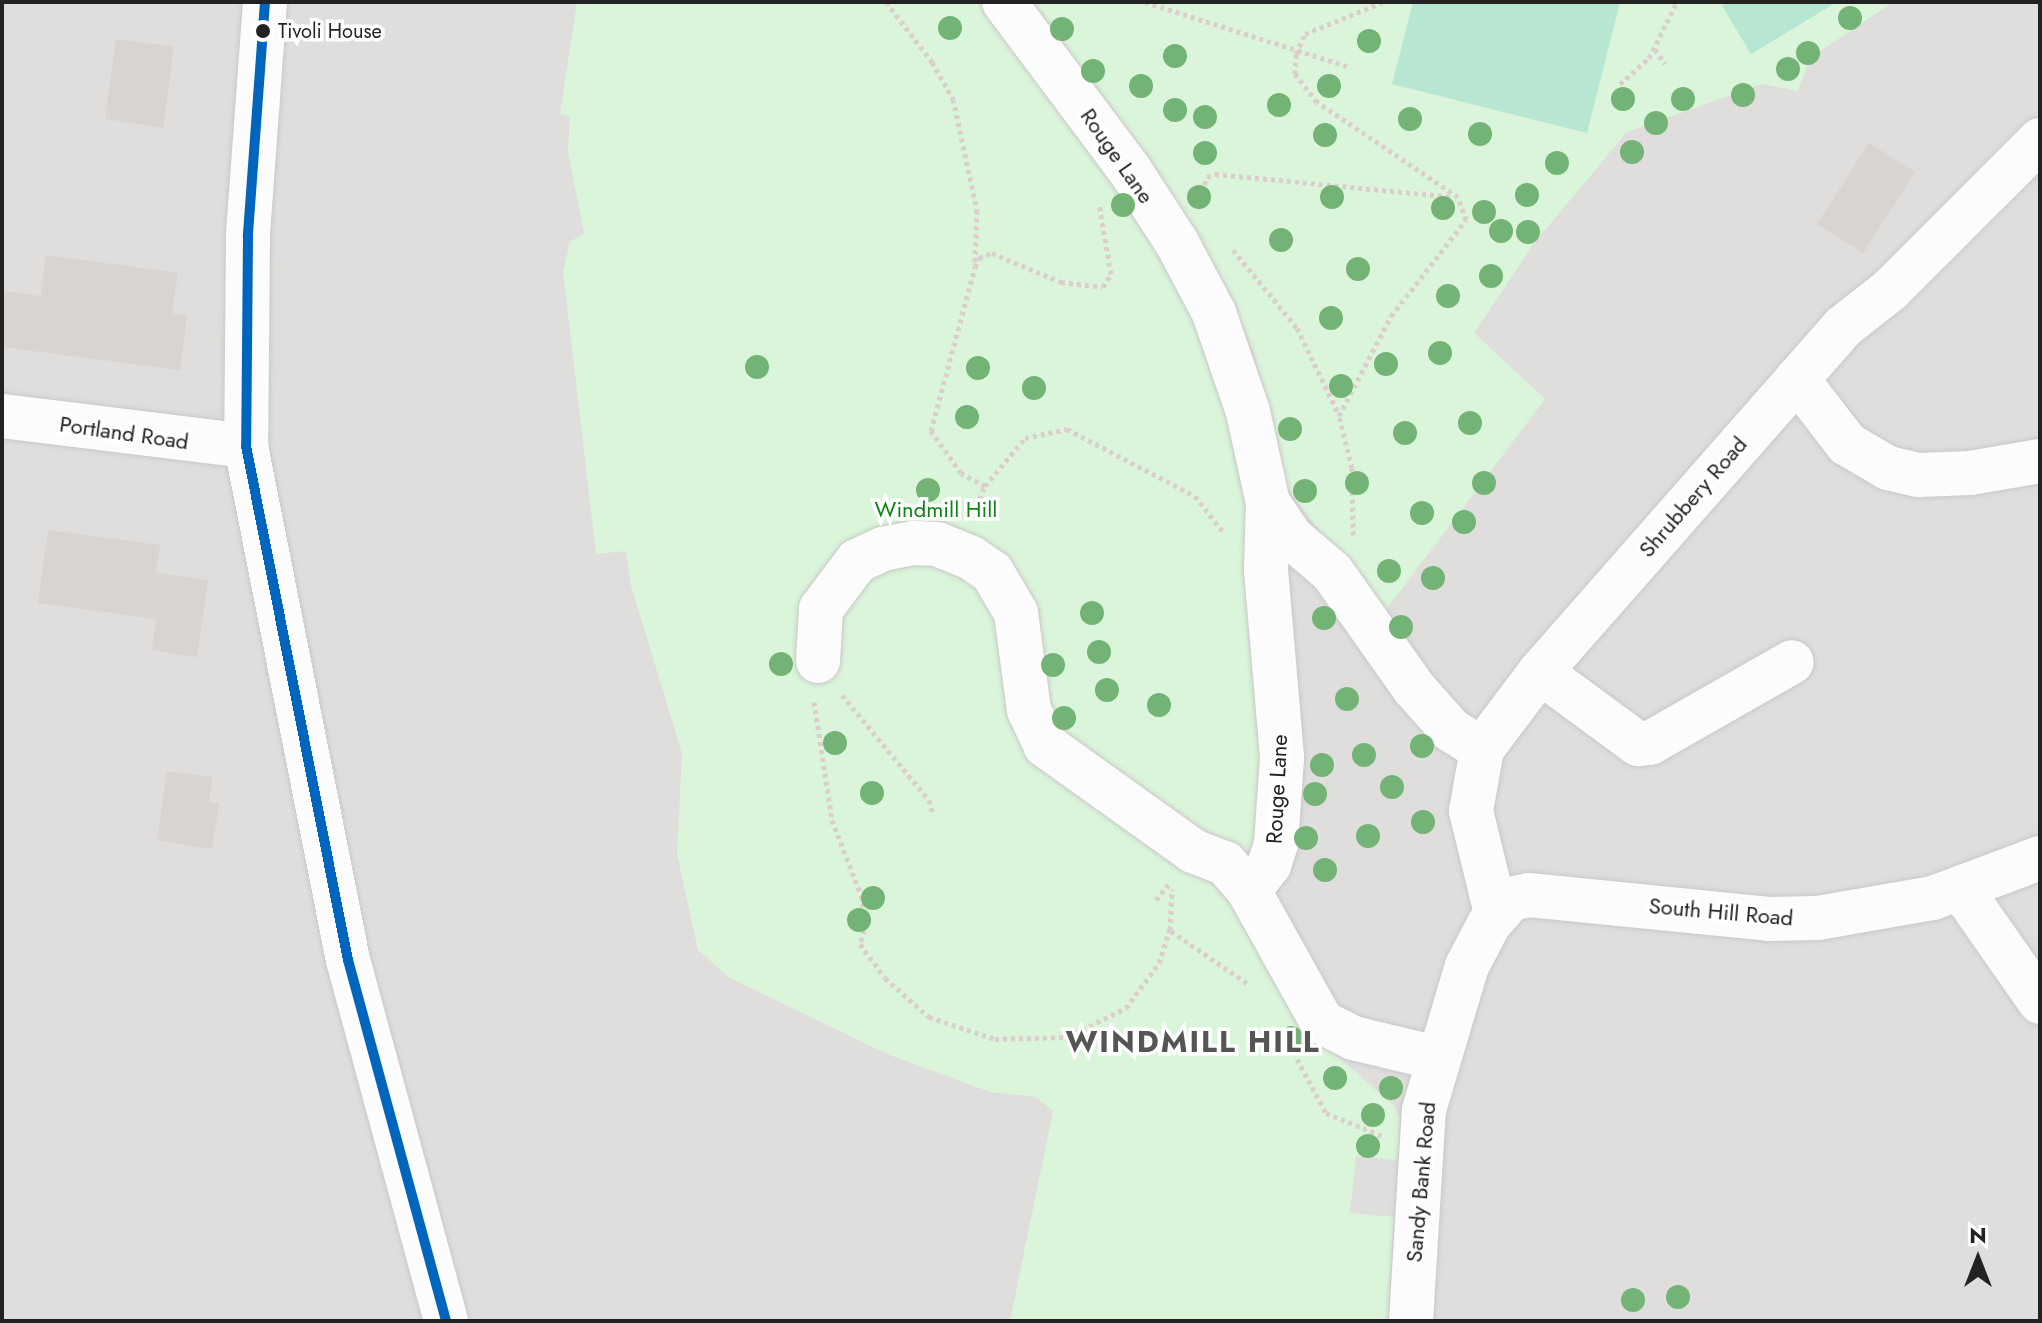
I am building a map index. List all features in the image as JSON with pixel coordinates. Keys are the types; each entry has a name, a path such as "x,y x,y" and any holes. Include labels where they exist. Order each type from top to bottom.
{"street":[{"path":"265,2 248,236 246,446 348,960 446,1321"},
{"name":"Rouge Lane","path":"1004,2 1129,169 1184,257 1214,313 1248,412 1268,503 1266,570 1280,714 1280,807 1269,865 1249,891"},
{"name":"Shrubbery Road","path":"1496,913 1471,811 1482,749 1540,672 1843,327 1890,290 2040,140"},
{"path":"1797,379 1847,444 1888,468 1919,475 1970,473 2040,461"},
{"name":"Portland Road","path":"2,416 246,446"},
{"name":"Rouge Lane","path":"1268,503 1292,538 1338,581 1413,687 1451,730 1482,749"},
{"path":"818,661 821,609 857,561 915,543 960,553 992,572 1016,613 1029,710 1045,745 1193,851 1225,863 1249,891 1322,1022 1353,1038 1436,1058"},
{"path":"1540,672 1638,744 1650,743 1792,662"},
{"name":"South Hill Road","path":"1496,913 1511,899 1529,895 1793,920 1887,908 1961,889 2040,858"},
{"path":"1961,889 2040,1002"},
{"name":"Sandy Bank Road","path":"1411,1321 1423,1118 1436,1058 1467,966 1496,913"}],"path":[{"path":"886,2 932,62 953,99 977,210 975,267"},
{"path":"1145,2 1296,54 1350,67"},
{"path":"1339,416 1396,307 1466,220 1458,197 1317,102 1295,74 1296,54 1305,34 1383,2"},
{"path":"1620,84 1655,49 1677,2"},
{"path":"1655,49 1665,64"},
{"path":"1207,212 1202,192 1207,177 1215,174 1458,197"},
{"path":"985,486 961,473 931,431 975,267 979,258 992,253 1061,282 1103,287 1111,274 1097,214 1099,199"},
{"path":"1224,239 1297,328 1339,416 1354,507 1353,570 1338,581"},
{"path":"960,553 985,486 1025,438 1067,429 1195,496 1230,544"},
{"path":"818,661 929,800 933,816"},
{"path":"818,661 814,701 827,790 832,820 861,895 866,922 860,944 885,978 929,1017 995,1039 1068,1037 1126,1008 1159,963 1170,930 1170,886 1156,900"},
{"path":"1170,930 1211,954 1253,990"},
{"path":"1291,1049 1326,1113 1388,1139"}],"shaded area":[{"path":"2,2 2040,2 2040,1321 2,1321"}],"green space":[{"name":"Windmill Hill","path":"577,2 986,2 1164,251 1233,403 1262,593 1260,847 1234,853 1329,1049 1394,1106 1400,1117 1398,1160 1356,1156 1350,1213 1394,1217 1388,1321 1010,1321 1053,1111 1036,1097 990,1092 887,1054 730,978 698,950 677,854 682,753 631,586 626,551 596,554 563,271 570,242 584,233 568,153 570,116 560,114"},
{"path":"1029,2 1893,2 1810,58 1798,91 1762,84 1627,132 1535,242 1474,333 1545,399 1383,614 1283,483 1254,353 1199,236"},
{"path":"1413,2 1620,2 1587,133 1392,84"},
{"path":"1720,2 1837,2 1751,54"}],"building":[{"path":"116,39 174,47 163,128 105,119"},
{"path":"1869,143 1915,172 1863,253 1817,224"},
{"path":"46,255 178,273 172,313 187,315 180,370 2,347 2,291 41,296"},
{"path":"48,530 160,545 156,573 208,580 197,657 152,650 156,619 38,603"},
{"path":"167,771 212,777 209,802 219,803 212,849 157,840"}],"transit line":[{"path":"265,2 248,236 246,446 348,960 446,1321"}],"place":[{"name":"Tivoli House","path":"263,31"}],"district":[{"name":"WINDMILL HILL","path":"1193,1042"}]}
